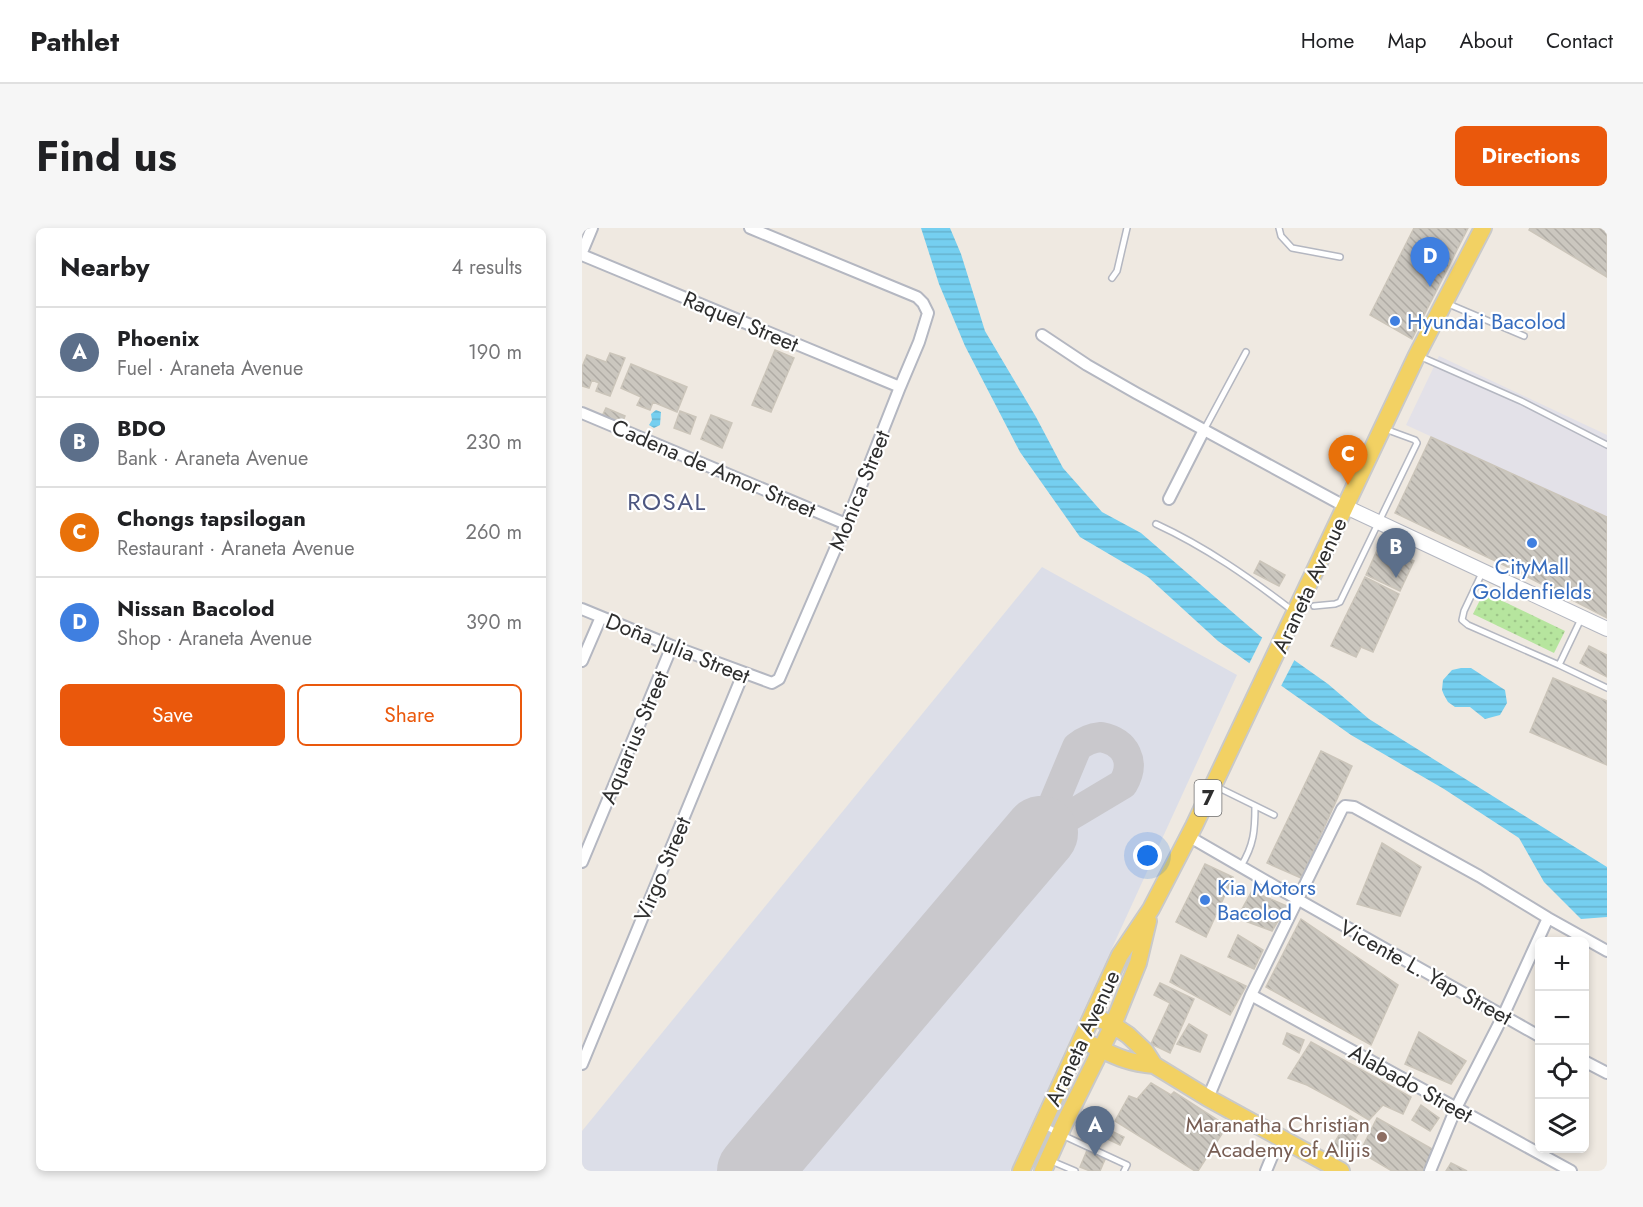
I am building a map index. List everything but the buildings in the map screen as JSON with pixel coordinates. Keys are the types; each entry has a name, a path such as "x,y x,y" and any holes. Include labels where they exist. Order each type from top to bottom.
{"main road":[{"name":"Araneta Avenue","path":"1021,1171 1120,955 1151,909 1214,786 1417,355 1483,228"},
{"name":"Araneta Avenue","path":"1045,1165 1113,1024 1138,963 1151,909"},
{"path":"1093,1016 1113,1024 1137,1042 1154,1065 1208,1098 1341,1171"},
{"path":"1080,1040 1123,1060 1154,1065"}],"street":[{"path":"582,253 592,228"},
{"name":"Monica Street","path":"750,228 917,297 928,313 919,342 846,524 779,679 775,683"},
{"name":"Raquel Street","path":"582,253 900,387"},
{"path":"1042,334 1087,365 1313,491 1607,629"},
{"name":"Cadena de Amor Street","path":"582,413 846,524"},
{"path":"1169,499 1204,430"},
{"name":"Doña Julia Street","path":"582,609 743,674 775,683"},
{"path":"582,661 601,617"},
{"name":"Aquarius Street","path":"582,862 672,646"},
{"name":"Virgo Street","path":"583,1062 743,674"},
{"path":"1208,1098 1251,995 1345,806 1354,807 1479,876 1607,951"},
{"name":"Vicente L. Yap Street","path":"1188,836 1535,1034"},
{"path":"1430,1171 1456,1108 1503,1016 1548,918"},
{"name":"Alabado Street","path":"1251,995 1571,1171"},
{"path":"1589,1064 1607,1073"},
{"path":"1266,1171 1273,1154"}],"lane":[{"path":"1112,278 1117,271 1127,228"},
{"path":"1279,228 1281,236 1292,248 1340,257"},
{"path":"1444,302 1524,336"},
{"path":"1204,430 1246,352"},
{"path":"1417,355 1521,401 1607,445"},
{"path":"1314,606 1340,602 1417,443 1415,440 1382,428"},
{"path":"1156,524 1185,538 1243,573 1295,612"},
{"path":"1482,571 1462,620 1468,625 1607,688"},
{"path":"1559,665 1582,617"},
{"path":"1214,786 1275,815"},
{"path":"1241,866 1252,843 1255,830 1255,806"},
{"path":"1042,1124 1127,1165 1124,1171"},
{"path":"1045,1165 1076,1171"}],"shaded area":[{"path":"1439,356 1607,435 1607,517 1406,425"},
{"path":"1042,567 1237,675 1010,1171 582,1171 582,1131"}],"green space":[{"path":"1484,592 1565,631 1554,653 1473,614"}],"water":[{"path":"921,228 950,228 961,254 985,331 1063,468 1102,512 1141,533 1260,636 1328,684 1369,719 1607,867 1607,917 1581,919 1544,882 1519,838 1444,789 1351,735 1218,641 1148,577 1080,537 1020,452 965,346 939,284"},
{"path":"656,410 661,412 660,425 654,428 649,425 652,420 651,414"},
{"path":"1471,668 1505,690 1507,703 1500,715 1485,719 1470,707 1455,707 1448,702 1442,690 1443,680 1452,670"}],"pier":[{"path":"1264,634 1296,657 1280,688 1248,666"}],"taxiway":[{"path":"1101,737 1117,743 1126,754 1129,768 1123,784 1041,833 1077,747 1088,740 1101,737"}],"runway":[{"path":"754,1171 1041,833"}],"place":[{"name":"Nissan Bacolod","path":"1430,287"},
{"name":"Hyundai Bacolod","path":"1395,321"},
{"name":"Chongs tapsilogan","path":"1348,485"},
{"name":"CityMall Goldenfields","path":"1532,543"},
{"name":"BDO","path":"1396,578"},
{"name":"Kia Motors Bacolod","path":"1205,900"},
{"name":"Maranatha Christian Academy of Alijis","path":"1382,1137"},
{"name":"Phoenix","path":"1095,1156"}],"district":[{"name":"ROSAL","path":"667,502"}]}
